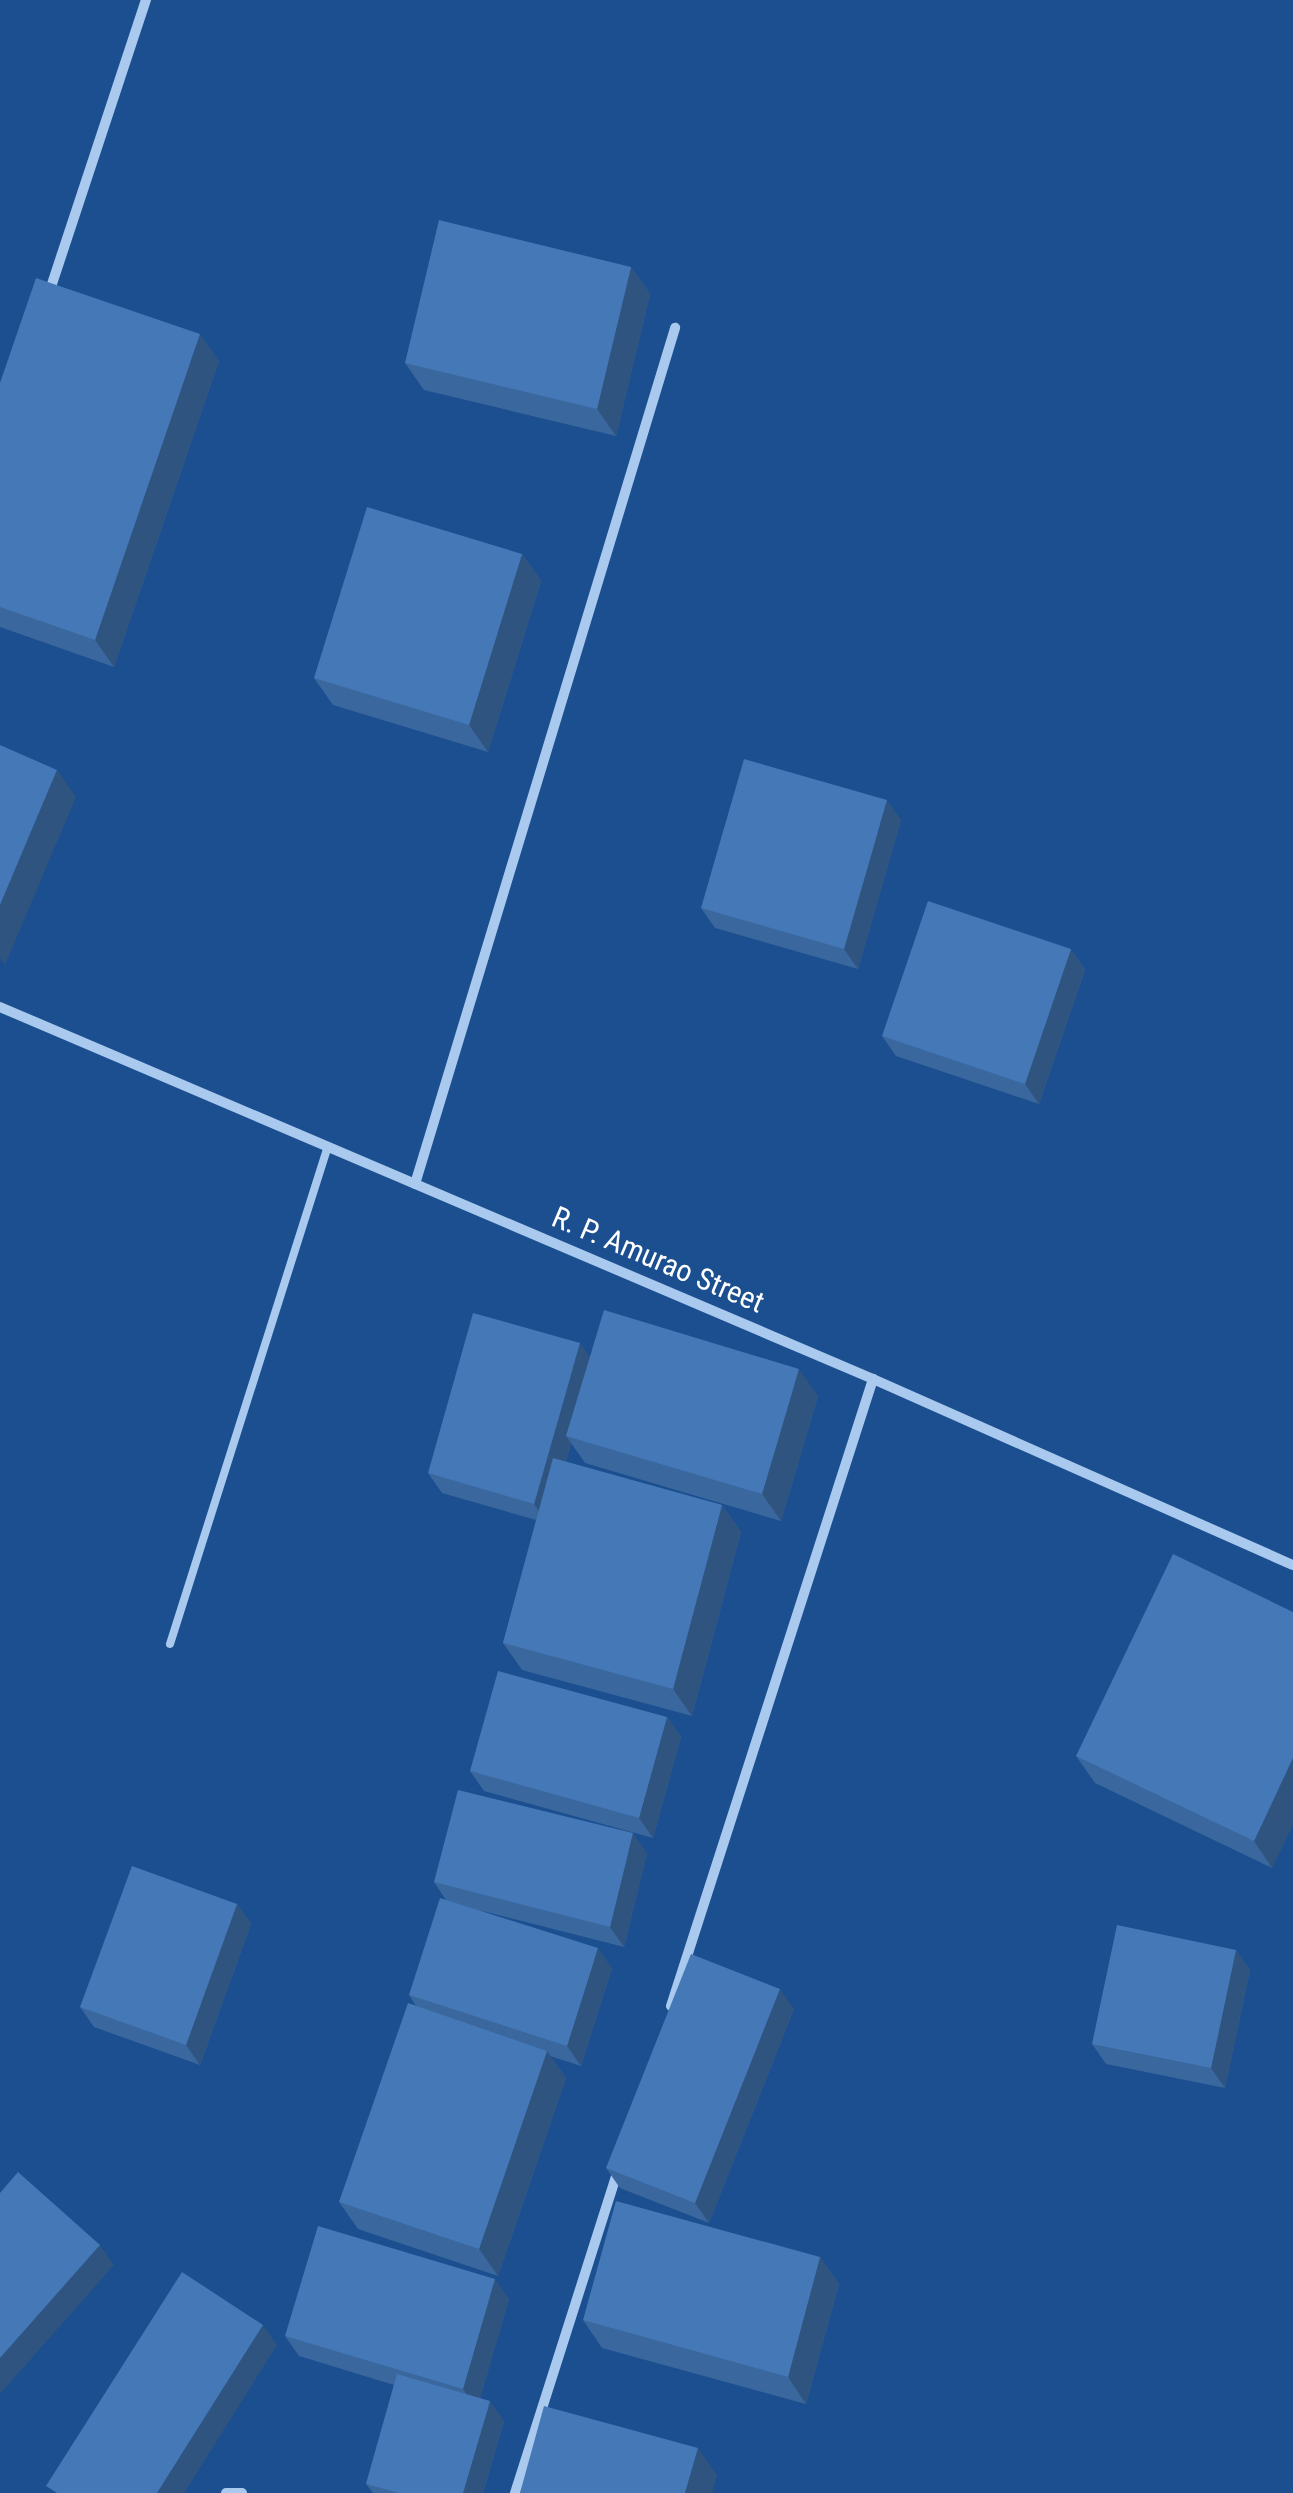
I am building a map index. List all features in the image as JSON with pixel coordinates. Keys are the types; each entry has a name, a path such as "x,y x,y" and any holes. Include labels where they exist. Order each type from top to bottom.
{"street":[{"path":"43,313 146,0"},
{"path":"415,1184 675,328"},
{"name":"R. P. Amurao Street","path":"0,1008 872,1378 1293,1565"},
{"path":"666,2021 872,1378"},
{"path":"515,2493 624,2153"},
{"path":"226,2493 242,2493"}],"lane":[{"path":"170,1644 328,1146"}],"building":[{"path":"439,220 631,267 597,409 405,363"},
{"path":"36,278 200,334 95,640 0,607 0,383"},
{"path":"367,507 522,554 469,725 314,678"},
{"path":"0,745 57,770 0,905"},
{"path":"744,759 887,800 844,949 701,908"},
{"path":"928,901 1071,949 1025,1084 882,1036"},
{"path":"604,1310 799,1369 762,1494 566,1436"},
{"path":"473,1313 580,1343 534,1504 428,1473"},
{"path":"553,1458 722,1505 673,1689 503,1643"},
{"path":"1173,1554 1293,1612 1293,1758 1254,1841 1076,1756"},
{"path":"498,1671 667,1717 639,1818 470,1771"},
{"path":"458,1790 633,1833 610,1927 434,1882"},
{"path":"132,1866 237,1904 186,2045 80,2007"},
{"path":"440,1898 598,1948 567,2046 409,1995"},
{"path":"1117,1925 1236,1950 1211,2068 1092,2044"},
{"path":"691,1954 780,1989 695,2203 606,2168"},
{"path":"408,2003 547,2051 479,2249 339,2202"},
{"path":"18,2172 100,2245 0,2358 0,2193"},
{"path":"616,2201 820,2257 788,2377 583,2320"},
{"path":"318,2226 495,2279 463,2389 285,2336"},
{"path":"182,2272 263,2325 157,2493 57,2493 46,2486"},
{"path":"397,2374 490,2401 463,2493 399,2493 366,2484"},
{"path":"544,2406 698,2448 685,2493 520,2493"}]}
